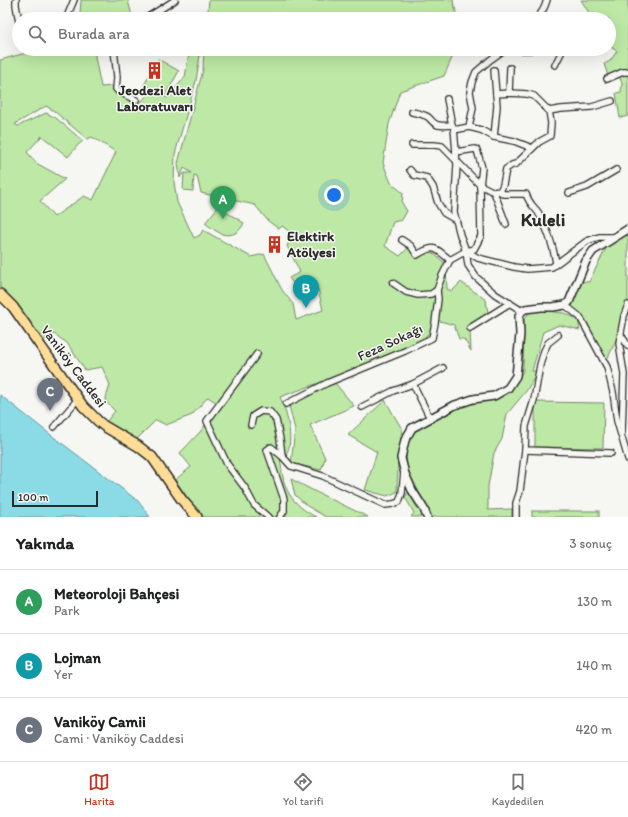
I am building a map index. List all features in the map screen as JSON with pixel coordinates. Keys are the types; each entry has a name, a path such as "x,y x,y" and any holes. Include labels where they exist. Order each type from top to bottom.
{"main road":[{"name":"Vaniköy Caddesi","path":"0,294 14,307 78,399 89,412 104,426 138,446 152,457 182,500 197,517"}],"street":[{"path":"16,0 17,12"},
{"path":"69,12 74,0"},
{"path":"156,12 175,0"},
{"path":"542,12 547,0"},
{"path":"115,56 117,77 116,89 136,100"},
{"path":"469,127 473,108 470,92 472,82 476,72 496,56"},
{"path":"554,66 559,56"},
{"path":"509,93 510,68"},
{"path":"494,70 497,106 494,137"},
{"path":"607,79 623,72 628,72"},
{"path":"496,94 509,93 534,96 549,112 551,123 550,136 539,142 516,164 506,169 503,184 497,191"},
{"path":"448,99 457,161 454,212 466,251 468,265 476,277 495,294 522,311"},
{"path":"549,112 562,109 585,108 612,101"},
{"path":"412,112 430,118 436,125 453,128 469,127 481,130 494,137 514,141 532,148"},
{"path":"412,145 442,146 480,185 503,194 526,194 528,201 538,212 543,223 551,243 556,263"},
{"path":"402,240 410,246 417,255 428,248 437,249 450,260 466,251 474,249 481,236 480,185 482,168 477,150 456,152"},
{"path":"410,170 414,175 427,178 433,187 438,203 444,213 456,220"},
{"path":"569,193 587,187 616,170"},
{"path":"497,191 506,224"},
{"path":"427,517 408,480 402,458 405,440 412,428 455,405 473,399 494,396 508,388 516,376 520,334 519,316 522,311 541,307 552,308 565,305 569,302 586,261 593,251 628,229"},
{"path":"466,251 478,258 514,267 527,269 552,267 587,241 599,236 614,237"},
{"name":"Feza Sokağı","path":"286,404 327,384 432,338 438,299 437,290 450,260"},
{"path":"393,283 406,292 418,295 431,294 437,290"},
{"path":"470,328 510,303"},
{"path":"565,305 580,317 607,367 613,392 617,421 628,459"},
{"path":"621,436 624,374 619,343 628,305"},
{"path":"516,517 516,503 520,491 525,450 526,426 534,400 540,365 548,343 558,335"},
{"path":"621,335 628,346"},
{"path":"257,354 207,421 227,464 254,505 268,517"},
{"path":"362,407 393,391 413,384 443,368"},
{"path":"413,384 430,418"},
{"path":"54,427 78,399"},
{"path":"251,425 253,416 261,411 270,412 276,420 282,456"},
{"path":"280,517 284,511 284,499 267,450 272,447 291,466 323,476 385,505 399,502 402,493 404,469"},
{"path":"525,450 611,452"}],"green space":[{"path":"81,0 129,0 131,12 80,12"},
{"path":"209,0 453,0 456,12 208,12"},
{"path":"581,0 628,0 628,68 608,76 604,64 610,61 614,56 616,56 616,12 589,12"},
{"path":"15,56 95,56 101,87 113,86 116,94 138,105 151,91 167,98 185,77 188,56 200,56 196,81 175,154 174,182 177,202 194,238 200,235 203,230 251,257 264,254 282,290 293,304 296,320 323,310 318,289 296,287 289,278 300,272 287,246 293,234 282,226 279,229 268,221 255,205 201,193 197,176 194,175 193,191 183,190 184,173 192,173 184,168 180,178 178,163 203,70 204,56 453,56 444,76 400,91 389,124 383,163 391,183 403,193 402,203 407,211 402,220 393,222 385,246 400,256 409,247 415,255 428,249 446,264 447,289 452,291 461,282 486,300 489,319 470,330 471,351 464,339 459,339 454,325 433,319 431,331 423,339 355,370 280,397 285,409 289,426 289,449 286,454 268,443 266,449 282,496 282,508 278,517 201,517 175,480 191,467 180,453 200,432 220,405 208,397 192,415 166,425 156,420 135,441 106,422 115,411 105,401 110,385 102,367 85,370 67,343 54,334 43,341 13,301 0,290 0,60","holes":["46,106 87,139 92,137 116,152 93,200 84,196 54,217 40,201 65,179 36,163 27,152 42,136 68,157 83,141 56,118 46,113 18,126 15,124"]},
{"path":"158,59 179,71 165,96 144,85"},
{"path":"628,74 628,116 620,118 616,93 621,92 622,83 619,76"},
{"path":"218,207 244,223 238,231 226,235 205,223"},
{"path":"628,233 628,300 618,336 606,362 582,315 568,305 580,281 589,282 608,244"},
{"path":"530,311 564,313 578,319 580,330 559,325 543,332 532,371 538,371 527,390 507,414 502,439 494,453 488,486 488,510 512,509 512,517 431,517 407,468 405,436 435,417 472,403 498,399 510,392 523,371 524,320"},
{"path":"335,383 354,406 310,425 325,458 321,470 291,463 295,430 288,401 309,390"},
{"path":"385,400 402,429 398,460 397,492 387,496 365,490 377,452 348,435"},
{"path":"535,402 604,403 603,448 535,447"},
{"path":"272,454 280,457 284,482 292,498 306,511 316,517 283,517 285,515 287,501 274,466"},
{"path":"291,479 368,517 326,517 307,506 295,495"},
{"path":"410,489 422,517 411,517 414,513 405,497"},
{"path":"532,511 599,511 599,517 532,517"}],"water":[{"path":"0,395 138,501 150,517 0,517"}],"place":[{"name":"Jeodezi Alet Laboratuvarı","path":"155,70"},
{"name":"Meteoroloji Bahçesi","path":"223,219"},
{"name":"Elektirk Atölyesi","path":"274,244"},
{"name":"Lojman","path":"306,308"},
{"name":"Vaniköy Camii","path":"50,411"}],"district":[{"name":"Kuleli","path":"543,220"}]}
